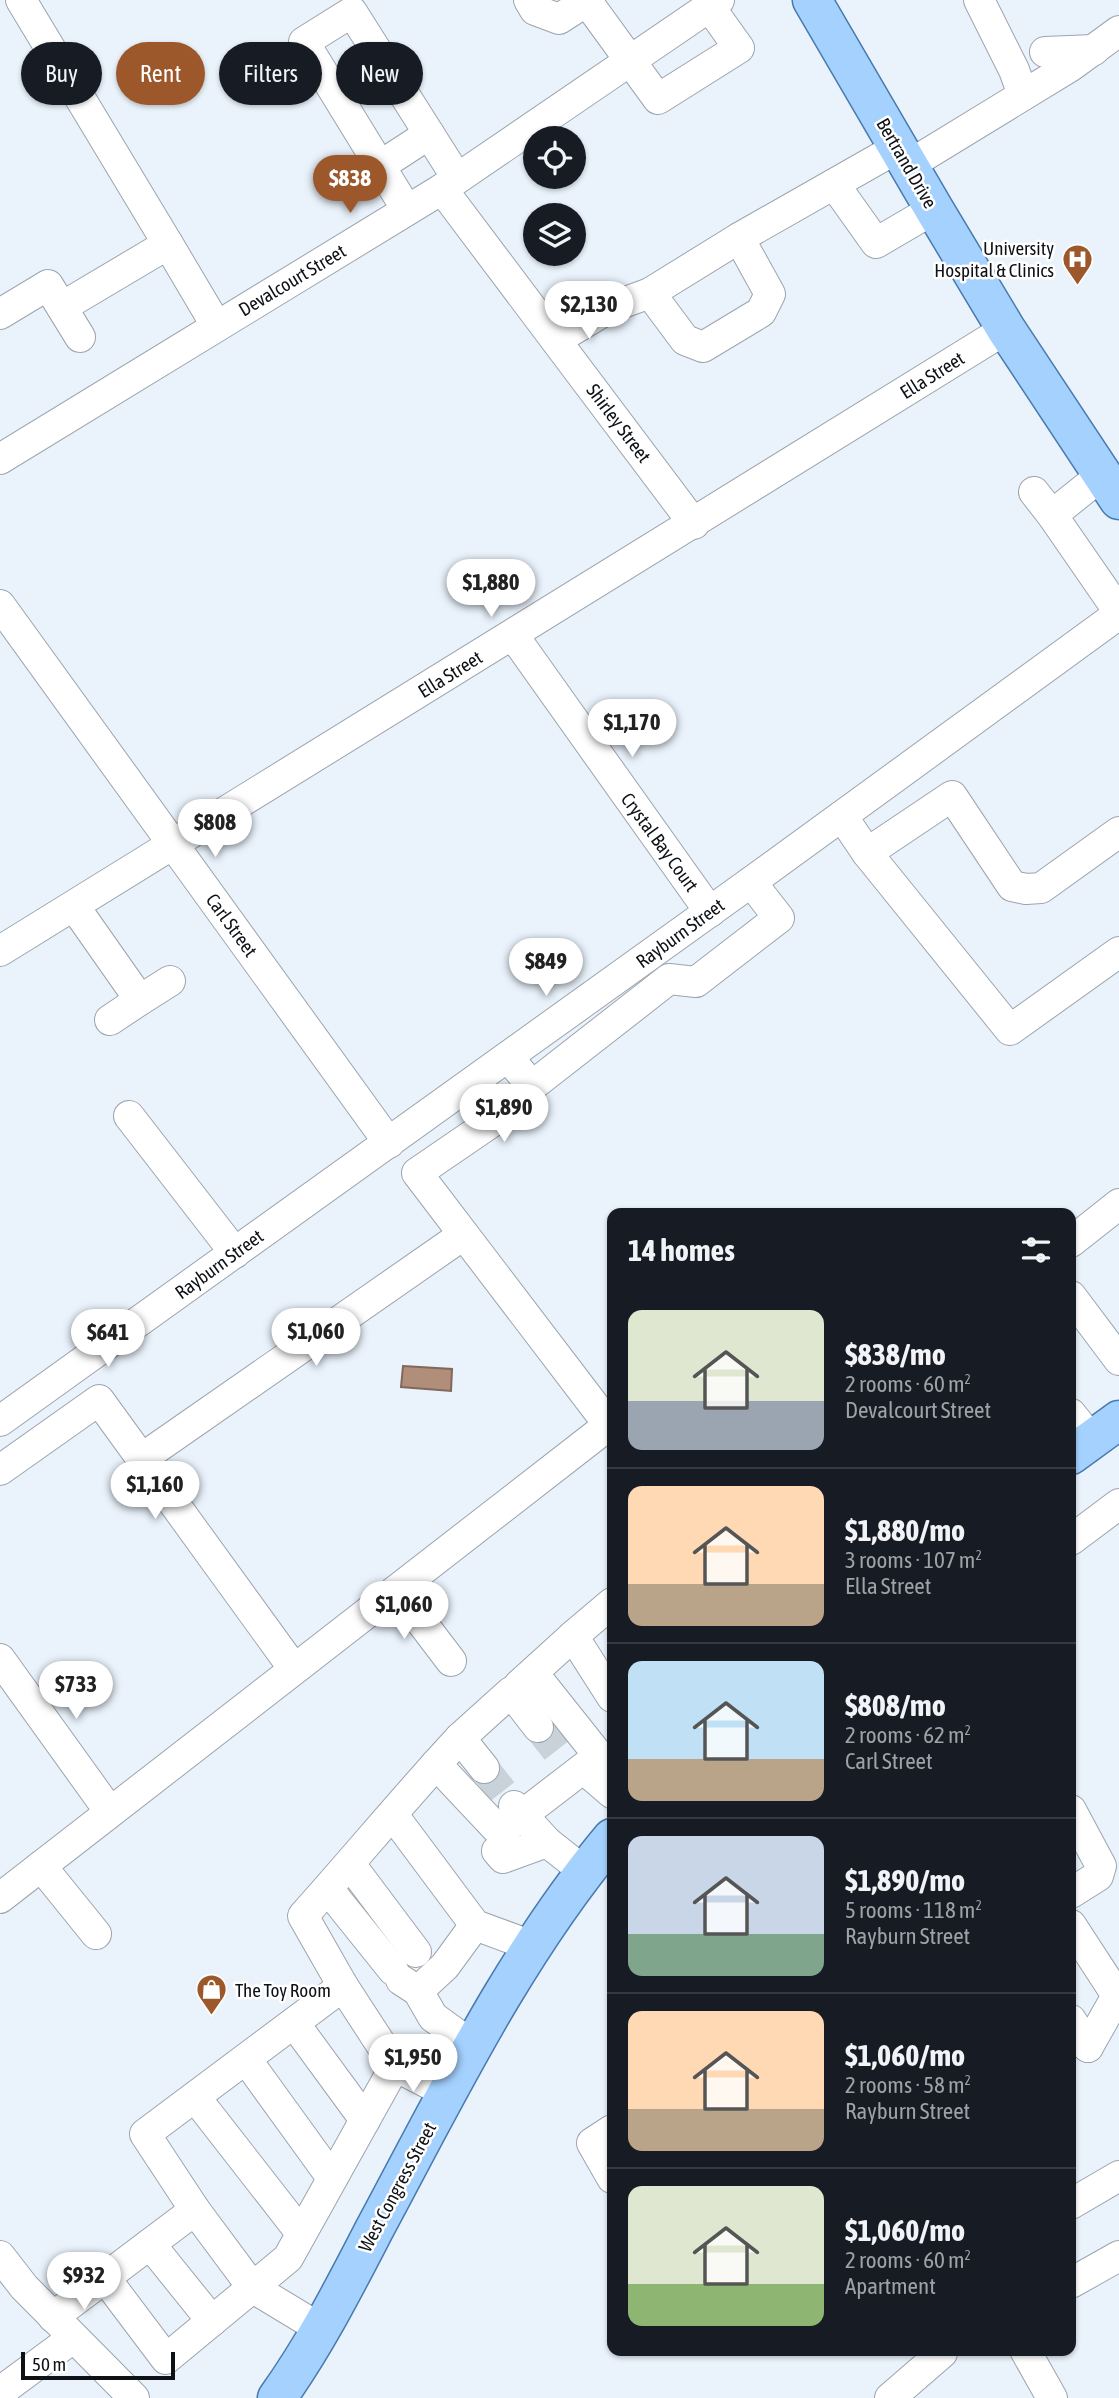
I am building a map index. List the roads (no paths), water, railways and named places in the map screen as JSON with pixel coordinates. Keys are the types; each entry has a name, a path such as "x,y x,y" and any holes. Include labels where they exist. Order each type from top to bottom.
{"main road":[{"name":"Bertrand Drive","path":"812,0 1006,329 1115,494"},
{"name":"West Congress Street","path":"277,2398 321,2329 447,2093 532,1946 607,1844"}],"street":[{"path":"21,0 216,325"},
{"path":"529,0 535,10 559,19 586,1 658,99 738,48 714,3"},
{"path":"979,0 1027,69"},
{"name":"Devalcourt Street","path":"0,459 450,184 714,3"},
{"name":"Shirley Street","path":"380,166 304,42 352,12 429,134 450,184 556,340 694,524"},
{"path":"556,340 609,308 650,293 834,184 904,156 1027,69 1094,50 1119,31"},
{"path":"1027,69 1094,50"},
{"path":"407,210 380,166 429,134"},
{"path":"834,184 876,243 934,209"},
{"path":"650,293 685,340 703,347 761,312 770,294 739,239"},
{"path":"62,307 168,244"},
{"path":"0,314 48,285 80,337"},
{"name":"Ella Street","path":"0,951 1006,329"},
{"path":"1115,494 1043,503 1119,613"},
{"name":"Carl Street","path":"0,605 389,1143"},
{"name":"Rayburn Street","path":"0,1421 710,912 1119,613"},
{"name":"Crystal Bay Court","path":"513,635 710,912"},
{"path":"867,853 952,796 1012,886 1041,888 1119,832"},
{"path":"842,816 867,853 1010,1030 1119,952"},
{"path":"508,1057 532,1086 668,979 696,982 779,918 751,882"},
{"path":"74,906 140,1000"},
{"path":"650,955 668,979"},
{"path":"110,1020 170,981"},
{"path":"468,1086 493,1121 417,1173 607,1422"},
{"path":"129,1116 235,1253"},
{"path":"1076,1238 1119,1204"},
{"path":"141,1459 463,1236"},
{"path":"1076,1303 1119,1360"},
{"path":"75,1367 294,1669"},
{"path":"0,1470 99,1400"},
{"path":"0,1898 607,1430"},
{"path":"1076,1536 1119,1504"},
{"path":"397,1590 451,1661"},
{"path":"447,2093 395,2066 343,1986 303,1916 460,1738 607,1607"},
{"path":"573,1636 607,1690"},
{"path":"0,1659 110,1812"},
{"path":"436,1764 473,1812 500,1832 518,1811 576,1769 599,1756 533,1672"},
{"path":"511,1692 538,1727"},
{"path":"460,1738 484,1768"},
{"path":"576,1769 607,1790"},
{"path":"518,1811 547,1842 585,1872"},
{"path":"393,1815 475,1924 532,1946"},
{"path":"1076,1820 1101,1866 1098,1876 1076,1890"},
{"path":"497,1851 503,1858 547,1842"},
{"path":"350,1864 414,1973 433,2017 473,2046"},
{"path":"41,1866 96,1934"},
{"path":"328,1889 414,1973"},
{"path":"414,1973 445,1966 475,1924"},
{"path":"1076,1932 1118,1993 1079,2052"},
{"path":"321,2329 253,2288 195,2210 145,2134 343,1986"},
{"path":"294,2023 365,2120"},
{"path":"1079,2052 1119,2041"},
{"path":"246,2059 332,2178"},
{"path":"105,2278 166,2359 288,2258 395,2066"},
{"path":"195,2097 301,2233"},
{"path":"607,2133 592,2143 607,2169"},
{"path":"1076,2201 1119,2176"},
{"path":"0,2392 63,2327 105,2278 195,2210"},
{"path":"150,2244 212,2321"},
{"path":"0,2256 24,2287 134,2398"},
{"path":"1076,2280 1119,2256"},
{"path":"890,2398 939,2356"},
{"path":"1028,2356 1052,2398"}],"tunnel":[{"path":"538,1727 567,1764"},
{"path":"484,1768 514,1806"}],"place":[{"name":"University Hospital & Clinics","path":"1077,286"},
{"name":"The Toy Room","path":"212,2017"}]}
